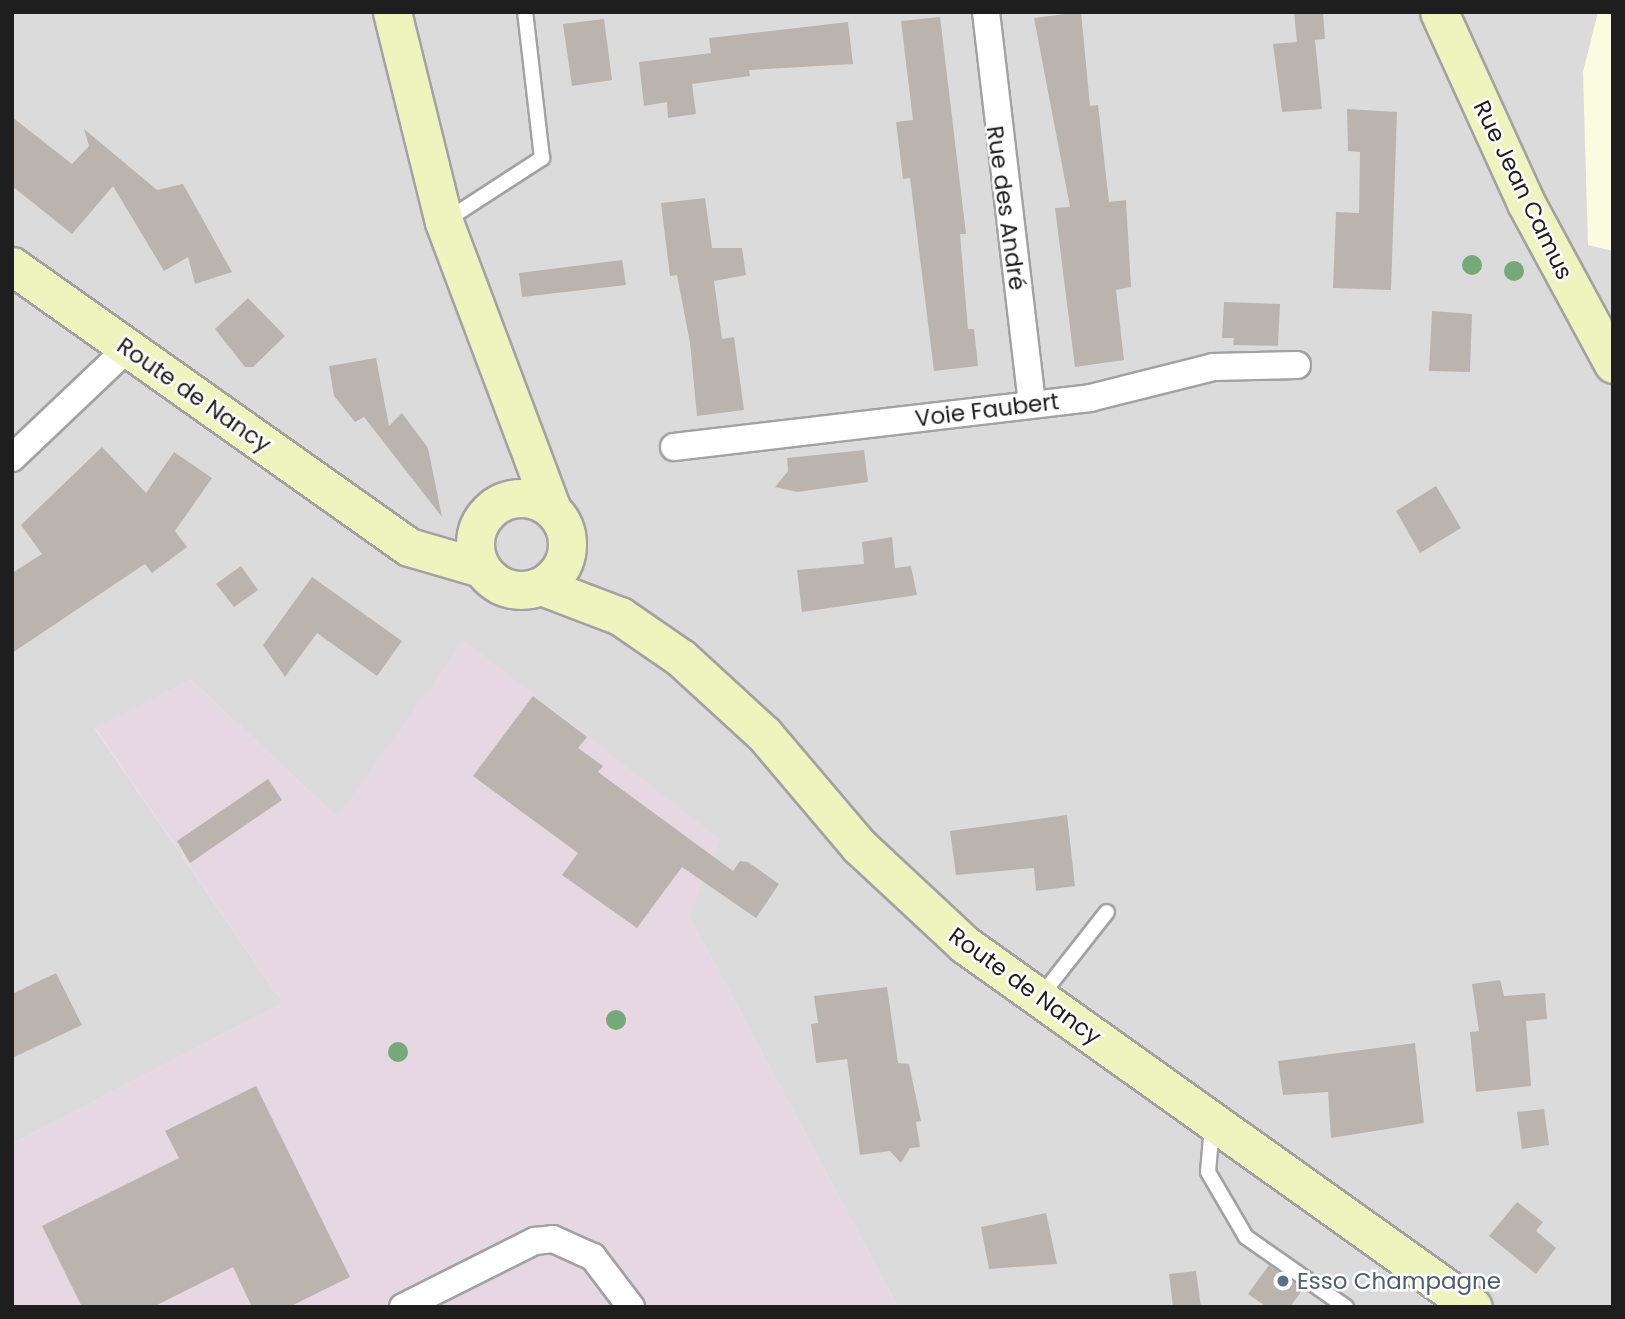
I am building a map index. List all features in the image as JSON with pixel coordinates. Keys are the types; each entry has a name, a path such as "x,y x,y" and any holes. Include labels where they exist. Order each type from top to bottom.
{"main road":[{"path":"391,12 444,222 516,402 552,509 561,521 567,551 558,571 541,586 501,586 481,568 474,542 491,511 518,445 516,402"},
{"name":"Rue Jean Camus","path":"1440,12 1526,203 1613,365"},
{"name":"Route de Nancy","path":"12,266 409,547 481,568"},
{"path":"491,511 523,497 552,509"},
{"name":"Route de Nancy","path":"375,524 421,534 491,511"},
{"name":"Route de Nancy","path":"567,551 620,616 724,694 899,886 1039,999 1212,1121 1454,1303"},
{"name":"Route de Nancy","path":"541,586 620,616"}],"street":[{"name":"Rue des André","path":"986,12 1032,403"},
{"path":"12,458 128,348"},
{"name":"Voie Faubert","path":"674,447 1090,398 1213,367 1297,365"},
{"path":"403,1307 536,1241 553,1239 593,1258 631,1307"}],"lane":[{"path":"444,222 542,158 525,12"},
{"path":"1039,999 1107,912"},
{"path":"1212,1121 1208,1172 1222,1205 1246,1237 1346,1307"}],"shaded area":[{"path":"12,12 1613,12 1613,1307 898,1307 689,916 337,817 191,680 95,729 283,1003 12,1144"},
{"path":"1598,12 1613,12 1613,251 1588,245 1583,72"},
{"path":"464,640 721,840 689,916 898,1307 12,1307 12,1144 283,1003 95,728 191,680 337,817"}],"building":[{"path":"1081,12 1090,106 1098,105 1109,202 1126,200 1131,287 1116,290 1124,360 1075,367 1055,208 1070,207 1034,18"},
{"path":"1294,12 1323,12 1325,39 1315,40 1322,109 1282,112 1273,44 1297,42"},
{"path":"940,17 966,234 960,234 968,329 974,329 978,366 934,371 910,178 903,179 896,122 913,120 901,21"},
{"path":"604,19 612,80 572,86 563,24"},
{"path":"848,22 853,64 749,70 750,76 692,84 696,114 668,118 667,102 644,106 639,62 711,53 709,38"},
{"path":"1347,109 1397,112 1391,290 1333,288 1336,212 1359,213 1360,152 1348,151"},
{"path":"12,117 72,164 89,146 84,129 157,190 183,184 232,272 195,284 188,257 164,271 113,186 72,234 12,186"},
{"path":"705,198 712,248 742,248 746,275 714,281 722,339 734,337 744,410 697,416 690,343 677,275 670,276 661,203"},
{"path":"622,260 626,285 522,297 519,273"},
{"path":"248,298 285,336 253,367 245,367 215,329"},
{"path":"1224,302 1280,304 1278,346 1233,345 1234,338 1222,338"},
{"path":"1432,311 1472,314 1470,372 1429,371"},
{"path":"376,358 389,426 402,413 428,448 442,517 364,417 355,422 334,396 329,366"},
{"path":"102,447 146,493 174,452 212,478 175,531 187,547 152,573 145,564 12,653 12,573 42,554 21,525"},
{"path":"864,450 868,482 797,492 775,487 788,471 787,458"},
{"path":"1436,486 1461,528 1420,553 1396,511"},
{"path":"892,537 895,568 911,566 917,595 802,612 797,570 864,564 862,542"},
{"path":"241,566 258,590 234,607 216,584"},
{"path":"312,577 402,641 377,676 317,633 285,677 263,645"},
{"path":"533,696 587,737 578,748 603,766 598,772 733,871 740,861 748,862 779,884 756,918 682,867 637,928 562,875 578,853 473,776"},
{"path":"268,779 282,800 190,863 177,841"},
{"path":"1067,815 1075,886 1036,891 1034,868 956,875 950,831"},
{"path":"56,973 82,1025 12,1058 12,994"},
{"path":"1500,980 1504,996 1545,993 1547,1019 1526,1021 1531,1086 1476,1092 1470,1032 1479,1031 1472,984"},
{"path":"887,987 898,1063 909,1064 921,1121 916,1122 920,1147 910,1148 901,1163 890,1151 860,1155 847,1059 816,1063 811,1024 818,1023 814,996"},
{"path":"1415,1043 1424,1123 1331,1138 1328,1092 1283,1095 1278,1061"},
{"path":"256,1086 350,1277 289,1307 252,1307 233,1267 153,1307 82,1307 42,1226 179,1158 165,1131"},
{"path":"1544,1109 1549,1145 1522,1149 1517,1112"},
{"path":"1517,1202 1543,1222 1536,1231 1556,1248 1536,1274 1489,1236"},
{"path":"1046,1213 1057,1264 989,1269 981,1227"},
{"path":"1269,1265 1303,1289 1290,1307 1267,1307 1248,1294"},
{"path":"1196,1271 1201,1307 1173,1307 1169,1274"}],"place":[{"name":"Esso Champagne","path":"1283,1281"}]}
